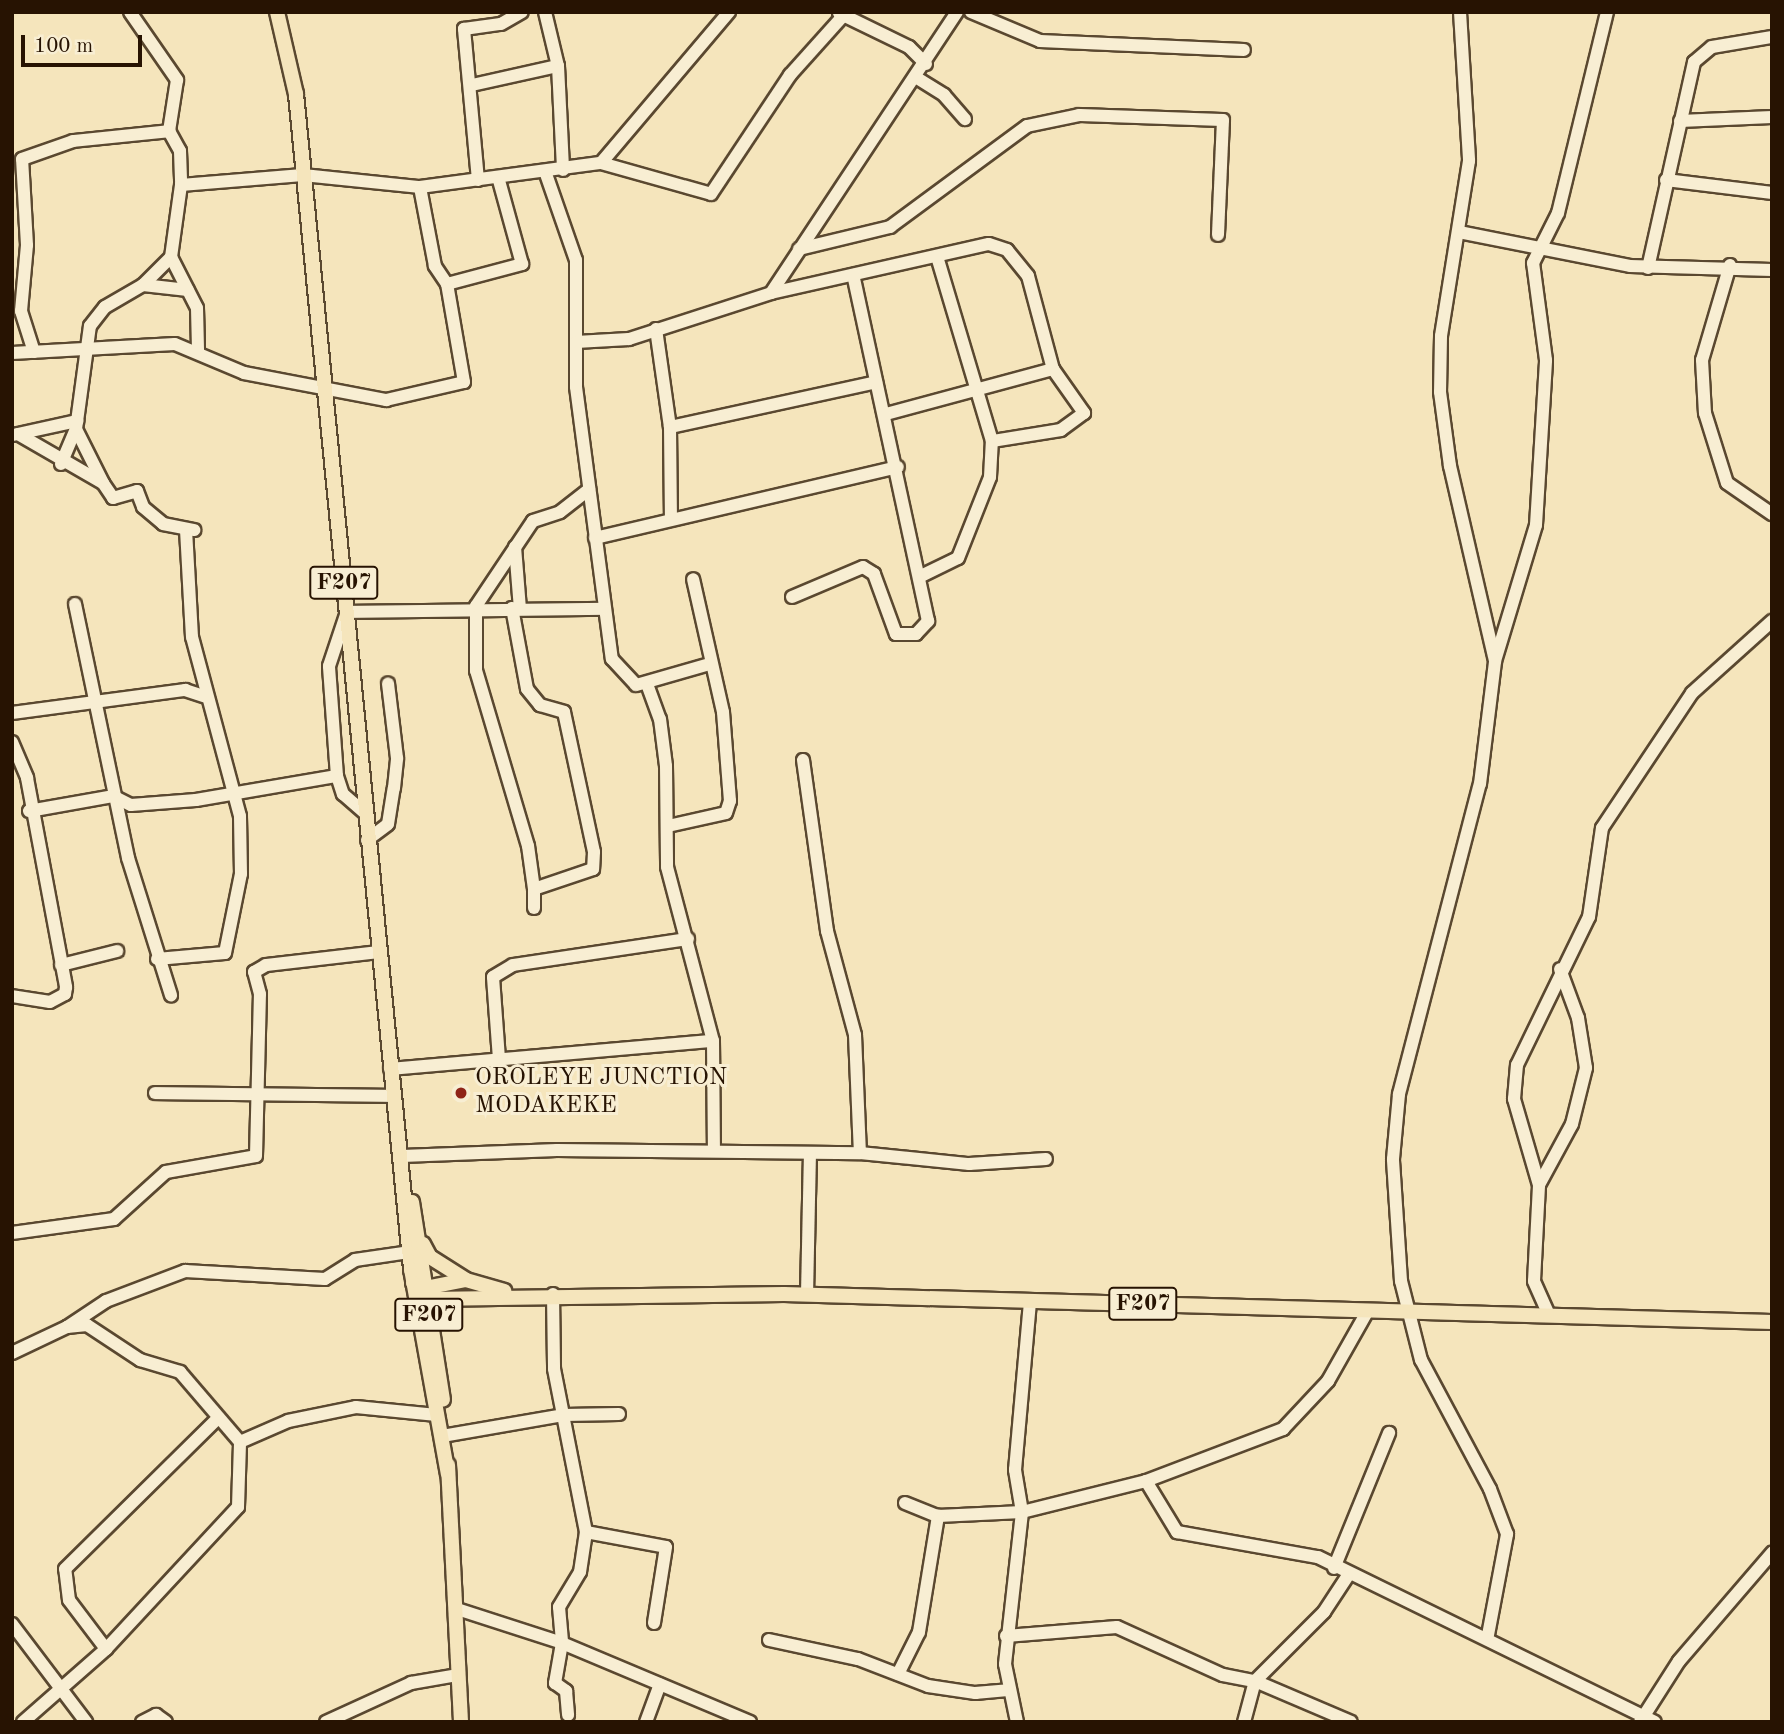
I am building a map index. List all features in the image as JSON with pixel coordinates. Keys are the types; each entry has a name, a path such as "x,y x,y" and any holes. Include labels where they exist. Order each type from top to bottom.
{"main road":[{"name":"F207","path":"277,12 296,94 367,815 367,840 410,1252 433,1348 448,1435 461,1722"},
{"name":"F207","path":"402,1156 418,1234 420,1291 448,1474"},
{"path":"418,1234 430,1258 466,1279"},
{"name":"F207","path":"420,1291 466,1279 515,1294"},
{"name":"F207","path":"420,1291 451,1298 515,1294 807,1295 1410,1314 1772,1322"},
{"path":"433,1348 435,1322 451,1298"}],"street":[{"path":"130,12 177,80 169,131 180,151 181,185 171,257 197,309 198,350"},
{"path":"478,180 472,85 464,29 501,24 522,12"},
{"path":"545,12 558,66 563,170"},
{"path":"601,163 729,12"},
{"path":"771,293 891,105 926,64 957,12"},
{"path":"971,12 1040,41 1244,50"},
{"path":"1460,12 1469,161 1440,336 1440,392 1450,466 1495,661"},
{"path":"1488,1635 1507,1535 1503,1515 1421,1360 1401,1281 1394,1198 1399,1094 1480,784 1495,661 1536,525 1546,360 1533,262 1558,214 1607,12"},
{"path":"181,185 303,175 420,187 546,174 601,163 716,191 790,75 841,14 909,47 926,64"},
{"path":"1648,268 1680,121 1701,51 1772,37"},
{"path":"472,85 558,66"},
{"path":"916,78 944,95 965,119"},
{"path":"799,249 890,227 1027,126 1079,115 1223,120 1217,235"},
{"path":"1680,121 1772,117"},
{"path":"34,352 21,311 27,244 22,159 73,141 169,131"},
{"path":"546,174 573,242 576,342 589,489 602,609 619,674 647,684 709,664"},
{"path":"447,284 522,264 498,177"},
{"path":"1666,180 1772,193"},
{"path":"12,353 151,343 198,350 244,373 386,400 464,382 447,284 435,267 420,187"},
{"path":"1459,232 1648,268 1730,265 1772,270"},
{"path":"576,342 629,339 771,293 937,257 978,243 1018,260 1054,369 1083,408 1081,419 1062,430 992,441"},
{"path":"61,464 76,425 90,326 105,307 143,285 171,257"},
{"path":"919,577 958,558 971,536 990,477 992,441 937,257"},
{"path":"1730,265 1702,360 1705,413 1727,483 1772,513"},
{"path":"792,597 863,567 874,574 893,629 902,637 922,631 928,621 898,467 853,275"},
{"path":"143,285 188,290"},
{"path":"656,330 670,427 671,518"},
{"path":"886,414 974,387 1054,369"},
{"path":"670,427 876,382"},
{"path":"15,434 76,425"},
{"path":"76,425 103,483 113,498 137,491 143,507 163,524 190,531 192,638 204,696 234,794 242,844 231,942 212,958 157,959"},
{"path":"15,434 61,464 103,483"},
{"path":"595,538 671,518 898,467"},
{"path":"534,908 528,846 476,671 476,606 533,522 559,512 589,489"},
{"path":"515,546 516,609 533,699 564,712 594,852 593,869 534,889"},
{"path":"668,826 726,813 730,801 723,712 709,664 693,579"},
{"path":"75,604 99,699 113,796 157,959 171,996"},
{"path":"367,815 343,794 337,776 330,666 347,612 476,606 602,609"},
{"path":"1549,1315 1534,1281 1531,1249 1539,1185 1515,1088 1517,1065 1560,970 1589,917 1602,828 1636,768 1692,693 1772,621"},
{"path":"367,840 388,824 394,788 397,758 388,684"},
{"path":"647,684 660,719 668,826 667,867 713,1041 713,1152"},
{"path":"12,713 99,699 185,691 204,696"},
{"path":"12,742 27,778 29,811 66,987 60,1000 12,996"},
{"path":"803,760 827,931 855,1035 860,1153"},
{"path":"29,811 113,796 131,805 234,794 337,776"},
{"path":"499,1059 493,977 513,965 688,939"},
{"path":"61,965 117,951"},
{"path":"12,1233 114,1219 166,1172 250,1159 257,1148 260,1094 260,994 254,972 266,965 379,952"},
{"path":"1539,1185 1572,1124 1586,1068 1578,1018 1560,970"},
{"path":"390,1069 713,1041"},
{"path":"155,1093 394,1096"},
{"path":"402,1156 713,1152 860,1153 969,1164 1046,1159"},
{"path":"807,1295 810,1153"},
{"path":"12,1353 67,1327 106,1301 185,1272 326,1279 355,1260 410,1252"},
{"path":"553,1294 554,1369 586,1532 580,1572 558,1606 562,1643 555,1683 566,1691 568,1715"},
{"path":"1017,1722 1008,1690 1006,1636 1022,1512 1015,1470 1030,1301"},
{"path":"905,1503 938,1516 1022,1512 1146,1481 1299,1417 1352,1347 1367,1312"},
{"path":"23,1722 106,1649 238,1507 240,1442 180,1372 140,1360 87,1325 67,1327"},
{"path":"240,1442 288,1421 356,1407 437,1415"},
{"path":"448,1435 564,1415 619,1414"},
{"path":"106,1649 68,1600 65,1569 218,1418"},
{"path":"1334,1568 1389,1433"},
{"path":"1146,1481 1177,1532 1318,1558 1348,1577 1488,1635 1646,1719 1679,1661 1772,1553"},
{"path":"898,1674 919,1632 938,1516"},
{"path":"586,1532 666,1547 654,1623"},
{"path":"1244,1722 1255,1681 1324,1612 1348,1577"},
{"path":"457,1609 562,1643 750,1722"},
{"path":"12,1624 63,1685 86,1722"},
{"path":"1006,1636 1117,1627 1223,1675 1255,1681 1351,1722"},
{"path":"769,1640 858,1658 898,1674 975,1693 1008,1690"},
{"path":"326,1722 411,1684 458,1675"},
{"path":"646,1722 660,1684"},
{"path":"142,1722 156,1715 166,1722"}],"place":[{"name":"OROLEYE JUNCTION MODAKEKE","path":"461,1093"}]}
